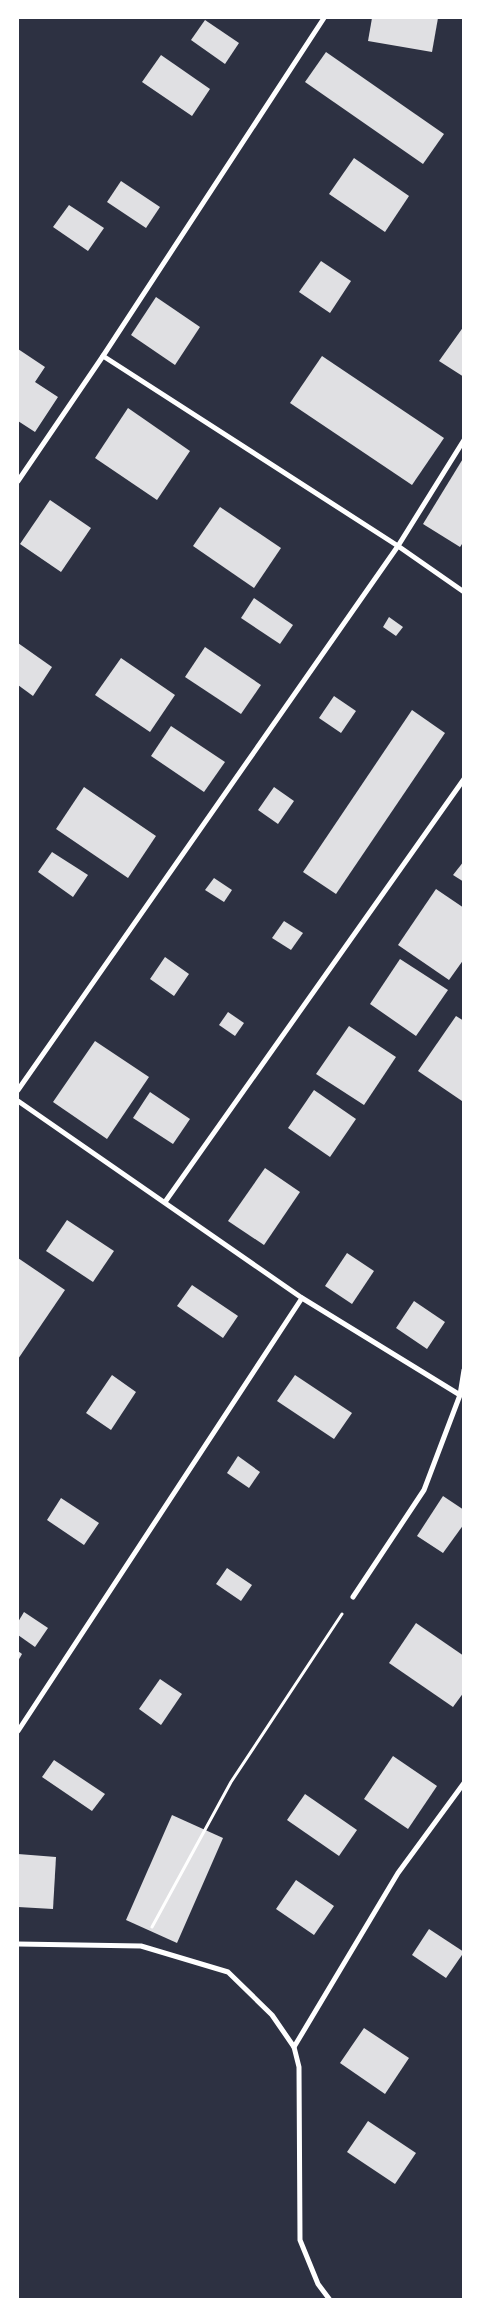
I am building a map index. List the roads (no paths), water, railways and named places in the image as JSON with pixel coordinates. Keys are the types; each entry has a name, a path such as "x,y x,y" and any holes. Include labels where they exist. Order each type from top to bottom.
{"street":[{"path":"18,481 103,356 324,18"},
{"path":"103,356 398,546 464,592"},
{"path":"18,1090 398,546 464,440"},
{"path":"165,1202 464,779"},
{"path":"18,1101 302,1298 460,1395"},
{"path":"18,1731 302,1298"},
{"path":"353,1597 424,1490 460,1395 464,1370"},
{"path":"294,2047 398,1873 464,1783"},
{"path":"18,1944 142,1946 228,1972 272,2015 294,2047 299,2067 300,2240 318,2284 330,2300"}]}
